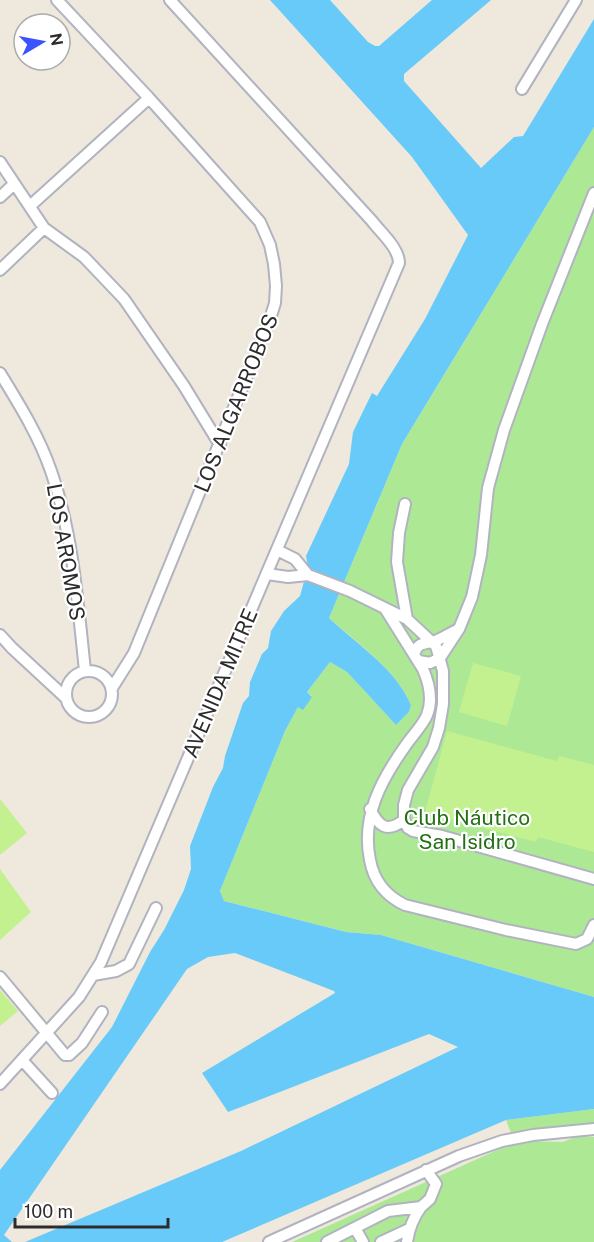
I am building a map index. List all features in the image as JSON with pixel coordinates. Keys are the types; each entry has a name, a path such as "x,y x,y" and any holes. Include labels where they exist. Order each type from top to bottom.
{"street":[{"name":"LOS ALGARROBOS","path":"57,0 260,222 270,245 276,286 275,303 270,319 220,445 134,653 112,688"},
{"name":"AVENIDA MITRE","path":"0,1084 79,997 101,962 399,263 399,257 372,221 170,0"},
{"path":"522,89 572,2"},
{"path":"30,206 149,98"},
{"path":"0,162 44,228 84,257 124,299 184,386 220,445"},
{"path":"0,197 14,184"},
{"path":"416,658 430,663 440,658 459,629 472,597 482,555 488,488 504,430 542,324 594,193"},
{"path":"0,270 44,228"},
{"name":"LOS AROMOS","path":"0,373 38,440 51,472 67,539 77,598 85,671"},
{"path":"405,504 399,533 397,562 407,619"},
{"path":"277,550 295,559 310,576"},
{"path":"267,574 288,577 310,576 350,591 407,619 433,642 439,651 443,671 443,704 433,747 408,790 404,805 404,820 412,831 442,836 594,879"},
{"path":"386,610 428,680 429,689 427,715 377,791 370,809 367,846 372,869 382,890 394,900 405,905 506,930 576,944 587,939 594,925"},
{"path":"416,658 416,649 423,642 433,642 459,629"},
{"path":"0,635 66,698"},
{"path":"85,671 104,676 112,688 113,695 107,710 94,717 79,716 68,705 66,690 72,678 85,671"},
{"path":"370,809 376,821 383,826 396,826 404,820"},
{"path":"93,975 116,971 129,964 156,908"},
{"path":"0,977 65,1055 69,1055 82,1043 102,1012"},
{"path":"22,1060 52,1093"},
{"path":"269,1242 426,1170 502,1141 533,1135 594,1130"},
{"path":"407,1242 413,1218 430,1198 436,1184 426,1170"},
{"path":"327,1242 388,1210 421,1207"},
{"path":"355,1228 363,1242"},
{"path":"381,1242 409,1229"}],"green space":[{"name":"Club Náutico San Isidro","path":"594,127 594,997 381,935 346,932 224,901 220,891 285,731 298,707 312,696 307,692 330,662 347,672 396,725 409,712 411,705 396,679 375,657 329,618 402,444"},
{"path":"473,663 521,676 507,726 459,712"},
{"path":"447,731 557,761 559,756 594,765 594,852 538,837 536,842 425,812"},
{"path":"0,799 27,833 0,855"},
{"path":"0,869 31,912 0,940"},
{"path":"0,990 18,1011 0,1026"},
{"path":"594,1109 594,1129 511,1133 506,1120"},
{"path":"579,1136 594,1137 594,1242 292,1242 504,1147 529,1141 562,1142"}],"water":[{"path":"270,0 330,0 368,42 379,46 432,0 491,0 404,74 404,81 481,168 514,137 523,136 594,19 594,127 402,444 329,618 386,668 411,705 409,712 396,725 347,672 330,662 307,692 312,697 303,710 298,707 285,731 220,891 224,901 346,932 381,935 594,997 594,1109 506,1120 222,1242 25,1242 241,1151 458,1047 429,1034 228,1112 202,1073 335,993 235,953 208,957 187,969 4,1235 12,1242 0,1242 0,1170 112,1027 150,952 164,930 184,890 191,869 190,846 213,787 223,768 243,703 249,696 250,682 262,654 268,648 271,631 284,611 300,596 308,567 306,556 349,464 353,432 372,393 377,396 425,319 468,235 412,157"}]}
